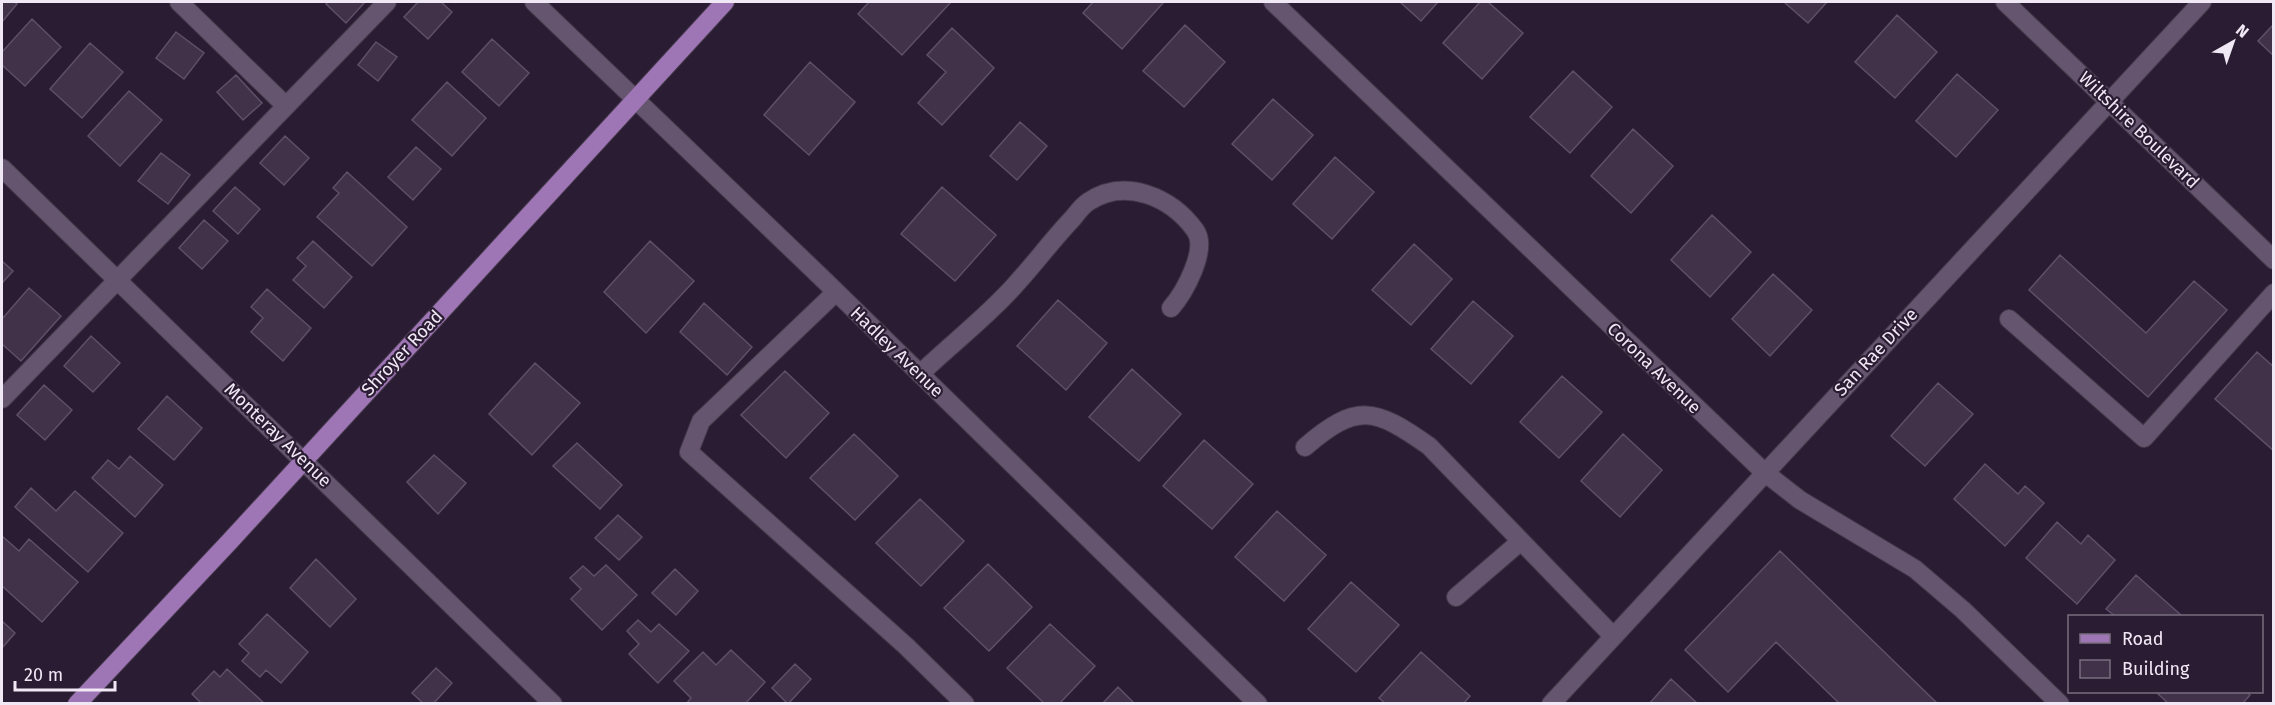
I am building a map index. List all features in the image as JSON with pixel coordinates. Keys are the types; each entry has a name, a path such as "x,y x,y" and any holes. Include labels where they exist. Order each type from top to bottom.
{"main road":[{"name":"Shroyer Road","path":"77,704 725,2"}],"street":[{"path":"179,2 286,106"},
{"path":"2,399 387,2"},
{"name":"Hadley Avenue","path":"534,2 836,292 1258,704"},
{"name":"Corona Avenue","path":"1273,2 1764,472 1800,500 1915,569 1963,610 2060,704"},
{"name":"Wiltshire Boulevard","path":"2005,2 2274,260"},
{"name":"San Rae Drive","path":"1551,704 2202,2"},
{"name":"Monteray Avenue","path":"2,168 552,704"},
{"path":"920,374 1015,285 1088,202 1115,190 1141,192 1164,200 1183,214 1197,233 1198,257 1172,308"},
{"path":"836,292 701,421 689,452 906,646 965,704"},
{"path":"2009,319 2144,438 2274,293"},
{"path":"1305,447 1328,427 1351,416 1368,414 1396,423 1429,446 1613,636"},
{"path":"1456,597 1521,541"}],"building":[{"path":"2,2 17,4 2,22"},
{"path":"328,2 365,2 346,23 326,4"},
{"path":"418,2 441,2 452,12 428,39 404,17"},
{"path":"869,2 951,2 902,55 858,14"},
{"path":"1093,2 1163,3 1122,49 1083,13"},
{"path":"1400,2 1438,2 1421,21"},
{"path":"1480,2 1488,2 1523,33 1482,79 1443,43"},
{"path":"1784,2 1827,2 1808,23"},
{"path":"1897,15 1937,52 1895,98 1855,62"},
{"path":"32,19 61,47 25,86 2,65 2,52"},
{"path":"2274,24 2274,56 2258,41"},
{"path":"1185,25 1225,62 1184,107 1143,71"},
{"path":"952,28 994,68 942,125 918,103 946,72 927,55"},
{"path":"176,32 204,53 184,79 156,58"},
{"path":"492,39 529,73 499,106 462,72"},
{"path":"376,42 397,57 378,81 358,65"},
{"path":"90,43 123,72 82,118 50,89"},
{"path":"810,62 855,102 809,155 764,115"},
{"path":"1573,71 1612,107 1570,153 1530,117"},
{"path":"1957,74 1998,110 1956,157 1916,121"},
{"path":"236,75 262,103 243,120 217,92"},
{"path":"447,82 486,118 452,156 412,120"},
{"path":"129,91 162,120 120,166 88,136"},
{"path":"1273,99 1313,135 1272,180 1232,144"},
{"path":"1020,122 1047,146 1017,180 990,156"},
{"path":"1633,129 1673,166 1631,213 1591,176"},
{"path":"285,136 309,158 284,185 260,163"},
{"path":"416,147 441,169 413,200 388,177"},
{"path":"161,153 190,175 168,204 138,181"},
{"path":"1335,157 1374,192 1332,239 1293,204"},
{"path":"347,172 407,227 372,266 317,217 339,193 333,188"},
{"path":"235,187 260,209 238,234 213,211"},
{"path":"942,187 996,235 955,281 901,234"},
{"path":"1712,215 1751,252 1710,297 1671,260"},
{"path":"204,220 228,241 202,269 179,248"},
{"path":"313,241 352,277 324,308 293,280 306,266 297,258"},
{"path":"650,241 694,281 646,333 604,292"},
{"path":"1414,244 1452,279 1411,325 1372,290"},
{"path":"2060,255 2146,333 2194,281 2227,310 2148,397 2029,290"},
{"path":"2,261 13,271 2,283"},
{"path":"1773,274 1812,310 1770,356 1732,319"},
{"path":"29,288 61,316 21,361 2,344 2,319"},
{"path":"267,289 311,328 283,361 251,332 263,318 251,307"},
{"path":"1058,300 1107,343 1066,390 1017,346"},
{"path":"1473,301 1513,336 1471,384 1431,349"},
{"path":"704,303 752,347 727,375 680,332"},
{"path":"91,336 120,363 93,392 64,366"},
{"path":"2257,352 2274,367 2274,451 2215,399"},
{"path":"535,363 580,403 532,455 489,414"},
{"path":"1132,369 1181,414 1139,461 1089,417"},
{"path":"785,371 829,413 786,458 741,415"},
{"path":"1562,376 1602,412 1559,458 1520,422"},
{"path":"1938,383 1973,414 1925,466 1891,436"},
{"path":"44,385 72,410 45,440 17,415"},
{"path":"167,396 202,428 174,460 138,429"},
{"path":"854,434 898,476 855,520 810,478"},
{"path":"1623,434 1662,470 1620,517 1581,481"},
{"path":"1204,440 1253,484 1212,529 1163,486"},
{"path":"577,443 622,485 600,509 553,466"},
{"path":"434,455 466,483 438,514 407,482"},
{"path":"130,456 163,485 135,517 92,478 108,460 119,469"},
{"path":"1985,464 2018,494 2025,486 2044,503 2005,546 1954,499"},
{"path":"31,488 56,511 75,491 123,533 88,572 15,507"},
{"path":"920,499 964,541 921,586 876,543"},
{"path":"1277,511 1326,555 1284,601 1235,557"},
{"path":"618,515 642,537 619,560 595,538"},
{"path":"2057,522 2081,544 2088,535 2115,560 2077,604 2026,558"},
{"path":"2,536 19,551 29,539 78,582 42,622 2,586"},
{"path":"1780,551 1938,704 1840,704 1776,642 1728,692 1685,650"},
{"path":"316,559 356,599 330,627 290,588"},
{"path":"988,564 1032,607 989,651 944,608"},
{"path":"606,565 637,595 602,630 571,599 581,589 570,578 583,566 594,576"},
{"path":"675,569 698,591 676,615 652,593"},
{"path":"2136,575 2181,615 2114,615 2106,609"},
{"path":"1351,582 1399,625 1356,672 1308,629"},
{"path":"267,614 308,652 281,683 266,670 260,677 242,661 249,653 239,644"},
{"path":"638,620 651,632 659,624 689,651 658,683 629,654 639,644 627,631"},
{"path":"2,621 15,633 2,648"},
{"path":"1050,624 1095,666 1059,704 1045,704 1007,668"},
{"path":"731,650 765,682 745,704 686,704 691,698 674,681 703,652 716,665"},
{"path":"1421,652 1470,696 1463,704 1386,704 1379,698"},
{"path":"795,664 811,679 788,704 772,688"},
{"path":"436,668 452,683 433,704 424,704 412,693"},
{"path":"227,669 265,704 202,704 192,694 214,671 220,677"},
{"path":"1671,679 1698,704 1649,704"},
{"path":"1118,687 1135,704 1102,704"},
{"path":"2157,693 2247,693 2250,695 2242,704 2169,704"}]}
